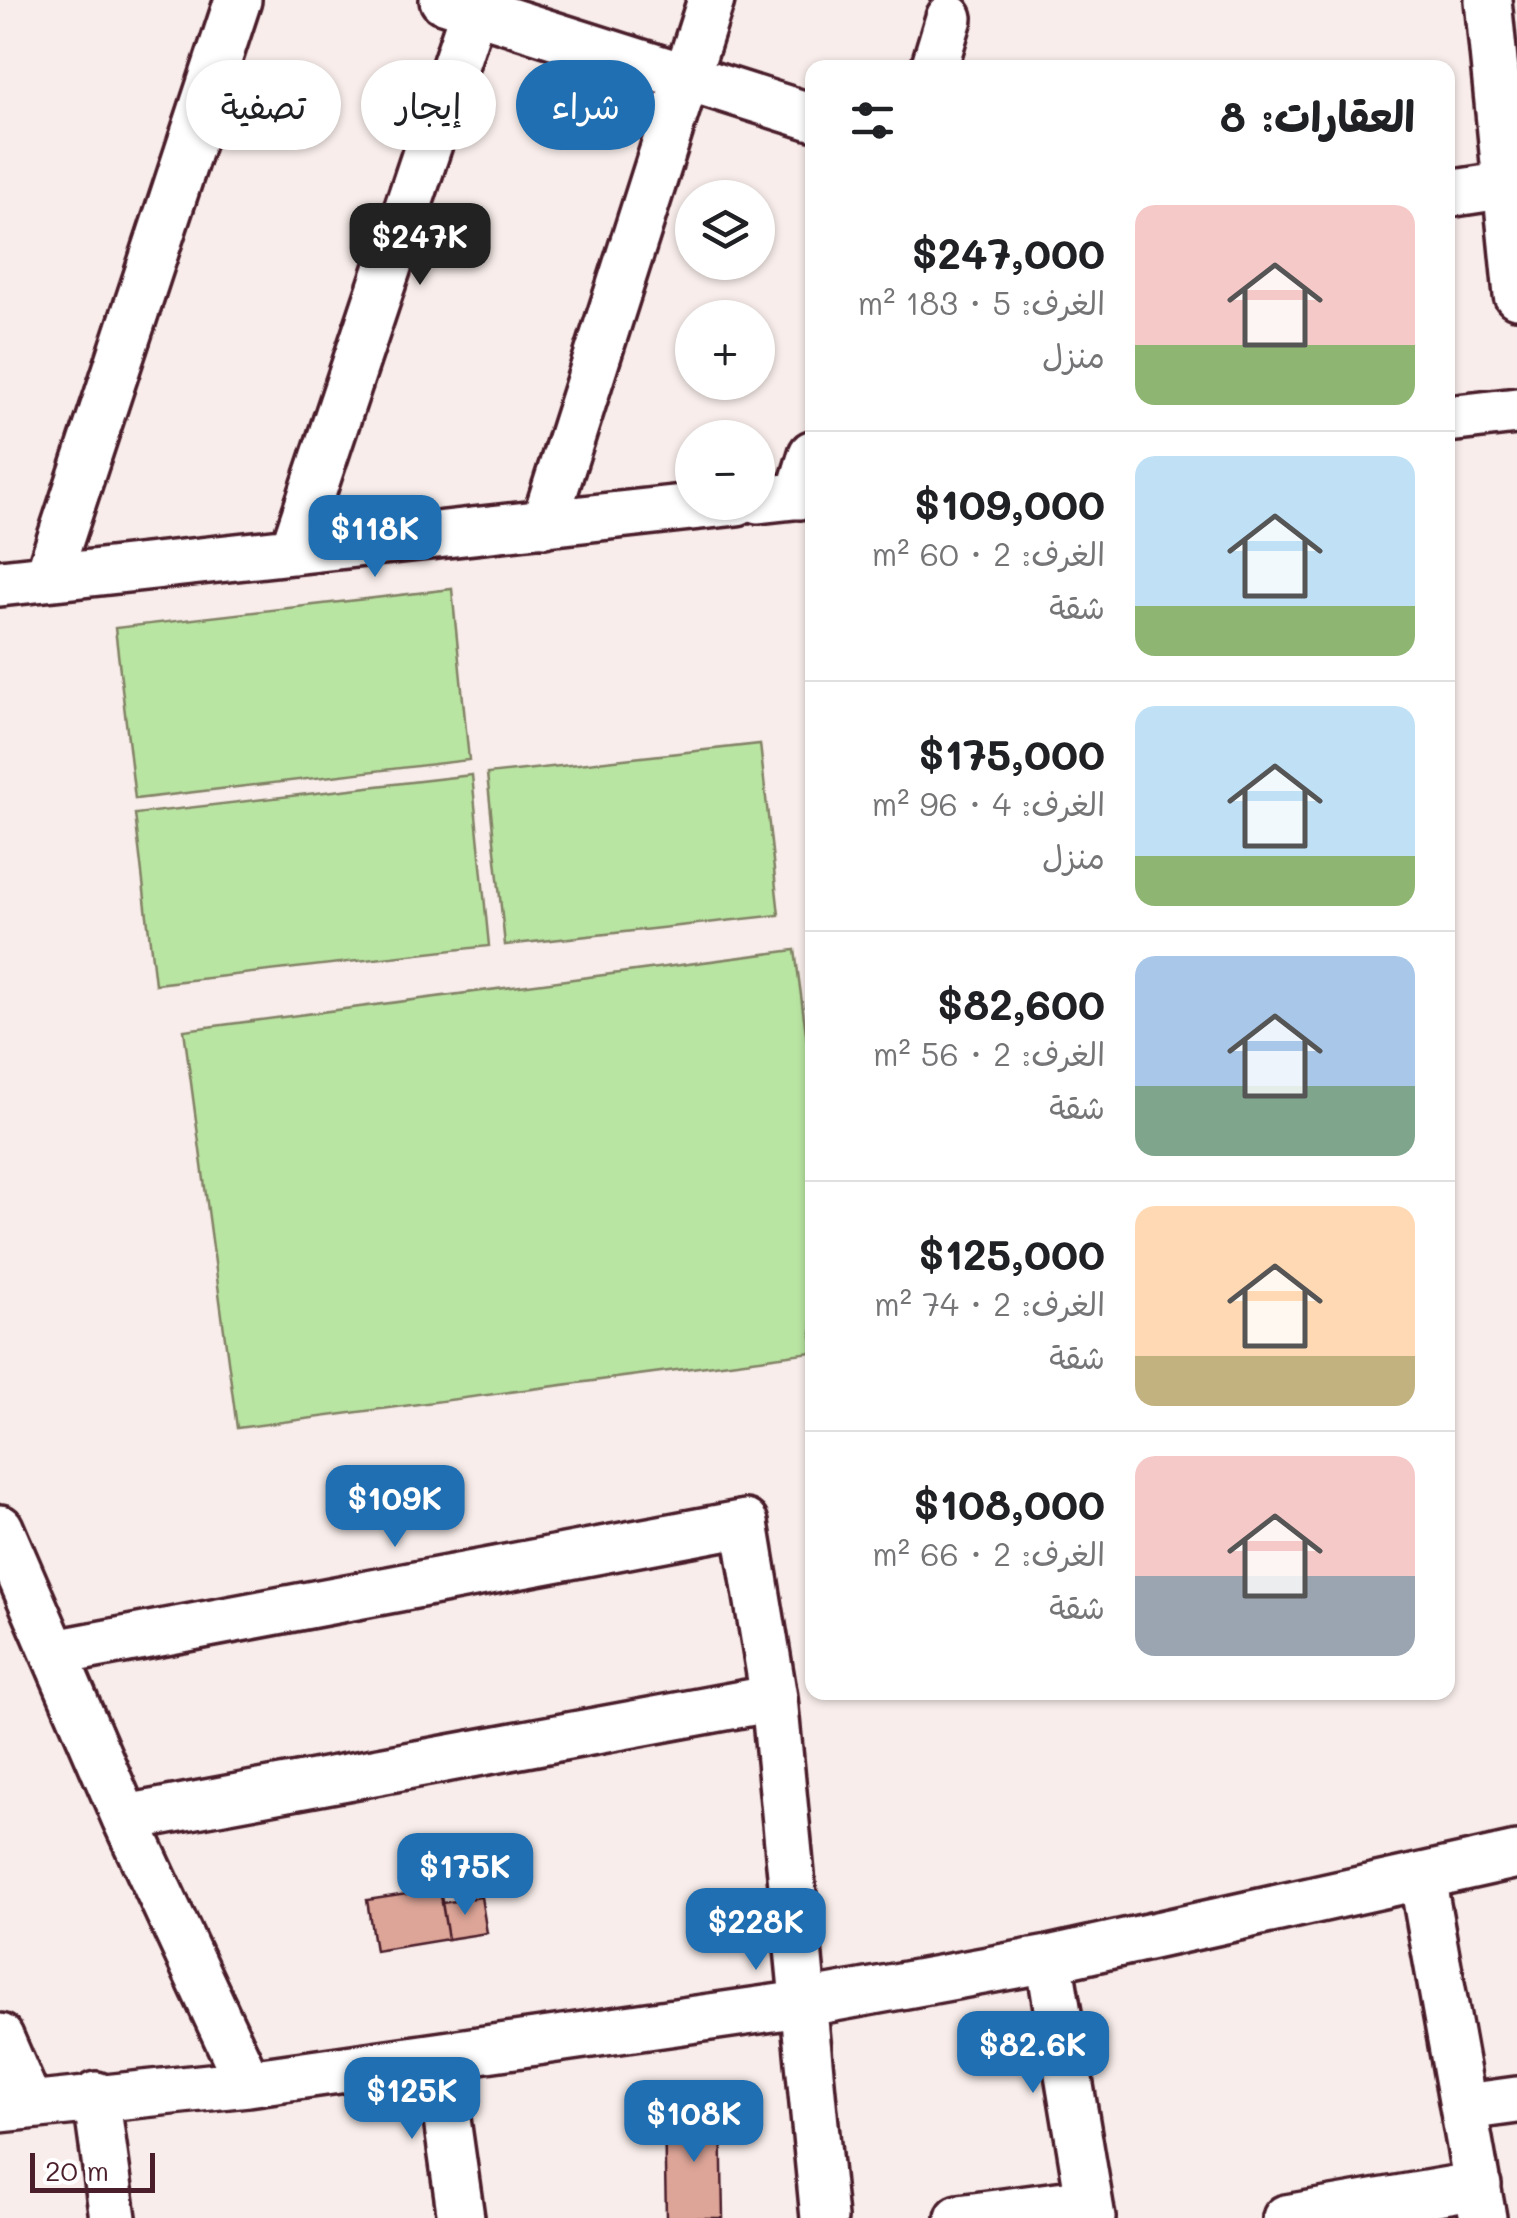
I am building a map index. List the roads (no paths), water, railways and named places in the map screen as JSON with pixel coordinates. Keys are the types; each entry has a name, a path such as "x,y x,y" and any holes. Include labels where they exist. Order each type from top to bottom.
{"street":[{"path":"48,577 238,0"},
{"path":"544,524 711,0"},
{"path":"1488,0 1517,295"},
{"path":"292,552 465,3 686,79 805,115"},
{"path":"936,60 949,18"},
{"path":"1455,193 1507,185"},
{"path":"1455,418 1517,411"},
{"path":"0,583 675,509"},
{"path":"54,1653 744,1523 774,1698 800,2004 824,2218"},
{"path":"0,1528 125,1818 248,2083"},
{"path":"125,1818 774,1698"},
{"path":"0,2037 14,2106 248,2083 800,2004 1049,1959 1517,1855"},
{"path":"1286,2218 1480,2202 1466,2106 1422,1877"},
{"path":"959,2218 1090,2210 1049,1959"},
{"path":"438,2056 461,2218"},
{"path":"96,2096 114,2218"},
{"path":"1466,2106 1517,2100"}]}
